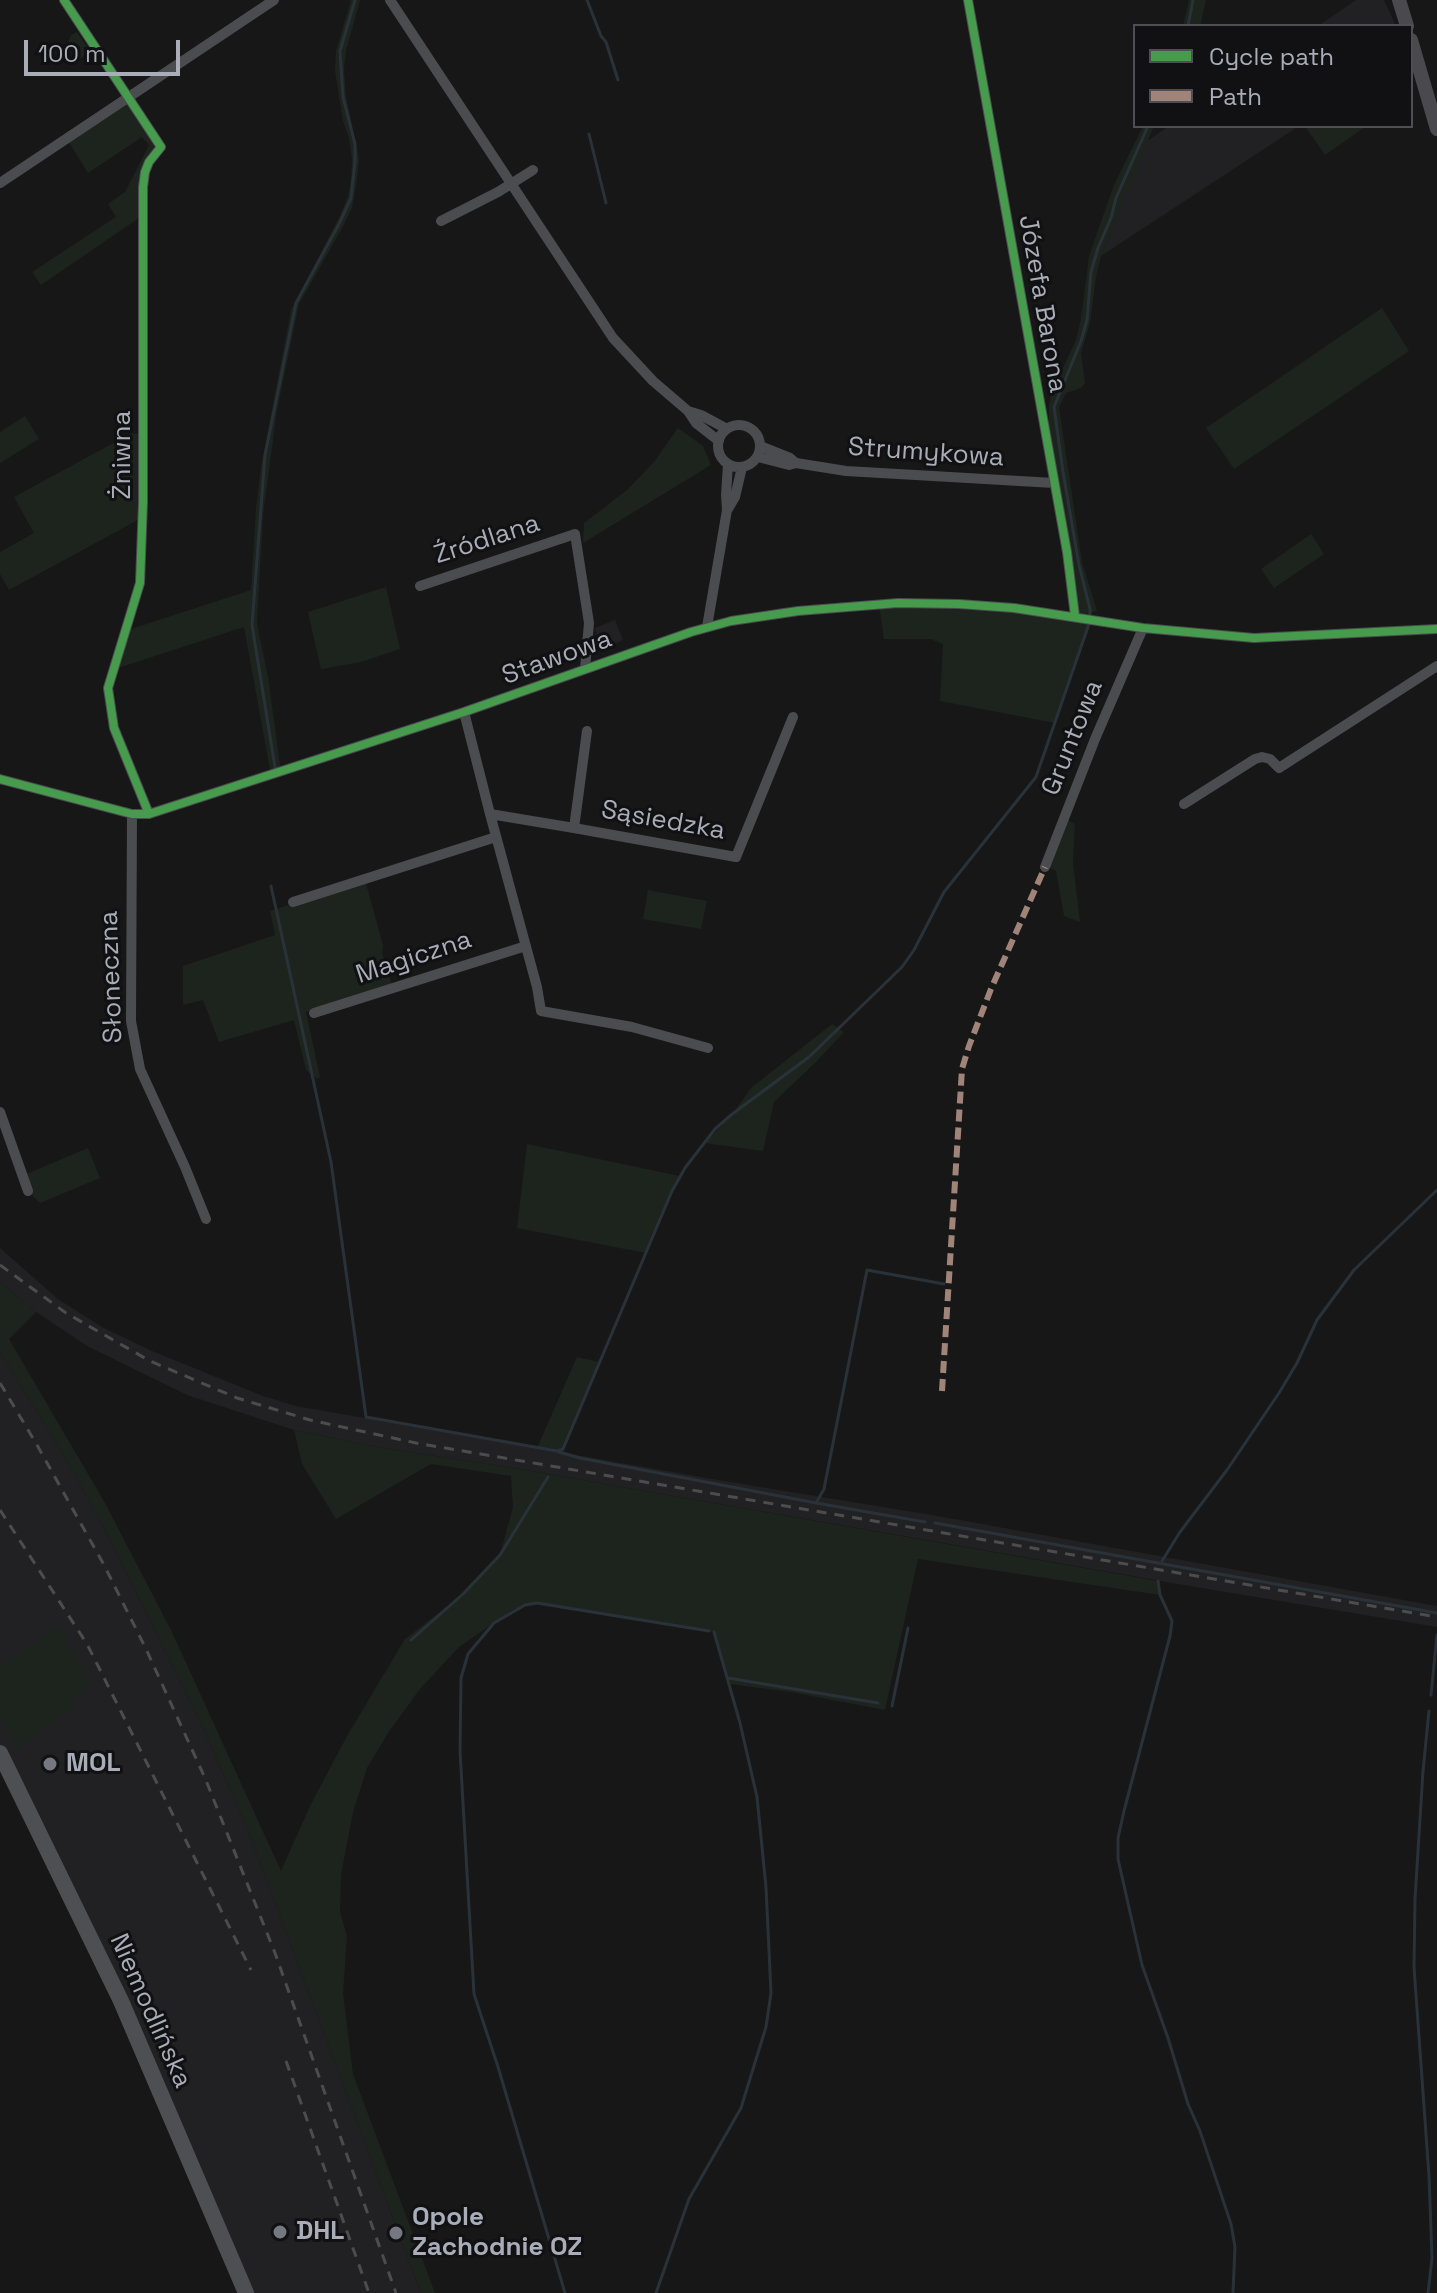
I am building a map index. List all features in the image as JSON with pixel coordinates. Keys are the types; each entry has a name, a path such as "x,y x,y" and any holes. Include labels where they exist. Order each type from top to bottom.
{"main road":[{"name":"Niemodlińska","path":"0,1753 121,2001 246,2293"}],"street":[{"path":"64,0 129,98"},
{"path":"0,183 274,0"},
{"path":"390,0 613,338 653,381 688,411 696,423 719,441"},
{"name":"Józefa Barona","path":"968,0 1075,616"},
{"path":"1399,0 1406,24"},
{"path":"1413,47 1437,129"},
{"name":"Żniwna","path":"129,98 161,147 149,162 143,187 140,583 108,688 114,728 149,814"},
{"path":"441,221 533,170"},
{"path":"688,411 727,429"},
{"path":"739,425 751,429 759,439 759,451 748,465 728,464 721,457 719,441 727,429 739,425"},
{"name":"Strumykowa","path":"759,451 789,465 796,463 846,471 1054,483"},
{"path":"707,627 727,510 728,464"},
{"path":"727,510 735,497 742,467"},
{"name":"Źródlana","path":"420,586 575,534 589,623 585,669"},
{"name":"Stawowa","path":"0,779 132,814 149,814 464,712 652,644 731,621 798,611 898,603 987,606 1143,628 1254,638 1437,629"},
{"name":"Gruntowa","path":"1045,867 1143,628"},
{"path":"1184,804 1255,759 1270,759 1279,768 1437,666"},
{"path":"464,712 541,1011 632,1027 708,1048"},
{"name":"Sąsiedzka","path":"490,814 736,857 793,717"},
{"name":"Sąsiedzka","path":"574,828 587,731"},
{"name":"Słoneczna","path":"132,814 131,1021 140,1069 206,1219"},
{"path":"293,902 496,837"},
{"name":"Magiczna","path":"314,1013 526,946"},
{"path":"0,1112 28,1191"}],"shaded area":[{"path":"351,0 360,0 344,69 346,96 359,159 356,187 352,208 299,304 277,410 263,515 257,624 281,772 271,775 244,627 112,670 125,631 251,590 261,467 291,310 339,218 351,179 349,138 335,71 336,51"},
{"path":"1189,0 1206,0 1200,24 1183,24"},
{"path":"1356,0 1384,0 1395,24 1321,24"},
{"path":"77,32 90,52 78,60 68,43 71,35"},
{"path":"130,98 162,147 150,162 139,218 41,285 32,272 116,217 108,204 125,192 149,145 142,137 88,173 67,139"},
{"path":"1142,128 1153,128 1101,256 1090,323 1081,353 1085,383 1081,388 1066,393 1059,407 1082,562 1097,611 1076,616 1089,626 1055,723 940,701 943,644 931,639 884,639 879,604 1075,616 1049,427 1049,405 1052,391 1076,340 1089,256 1114,185"},
{"path":"1166,128 1296,128 1101,256 1146,142"},
{"path":"1306,128 1364,128 1325,155"},
{"path":"1382,308 1409,351 1234,469 1206,428"},
{"path":"25,416 39,439 0,463 0,432"},
{"path":"678,428 703,446 711,465 583,543 584,523 627,490 654,462"},
{"path":"142,433 138,520 9,590 0,574 0,552 34,533 14,497 130,434"},
{"path":"1311,534 1324,554 1274,588 1261,569"},
{"path":"386,587 400,649 361,662 321,669 308,612"},
{"path":"615,620 623,640 600,650 595,628"},
{"path":"1064,818 1075,824 1073,863 1080,922 1064,916 1056,871 1045,865"},
{"path":"365,880 392,985 306,1012 320,1077 317,1079 306,1070 294,1020 219,1042 203,1000 183,1005 183,966 275,935 270,911"},
{"path":"648,890 707,901 701,929 643,919"},
{"path":"832,1024 844,1032 774,1102 763,1151 705,1143 731,1116 751,1088"},
{"path":"527,1144 680,1176 646,1253 517,1228"},
{"path":"88,1148 100,1178 40,1203 28,1191 22,1176"},
{"path":"0,1248 58,1299 102,1327 152,1351 263,1396 296,1406 932,1515 1437,1606 1437,1627 371,1446 294,1430 187,1395 87,1346 36,1312 0,1282"},
{"path":"0,1282 36,1312 9,1339 105,1503 172,1632 281,1871 310,1806 347,1736 405,1639 463,1594 500,1555 513,1507 511,1476 431,1464 336,1519 302,1464 294,1430 371,1446 1158,1581 1160,1595 918,1559 885,1710 729,1684 714,1632 537,1603 511,1611 459,1647 420,1689 367,1768 353,1812 341,1875 340,1912 347,1936 343,1993 353,2074 435,2293 421,2293 249,1833 206,1734 107,1534 68,1462 0,1352"},
{"path":"0,1352 68,1462 107,1534 206,1734 249,1833 421,2293 246,2293 0,1753"},
{"path":"577,1357 599,1362 563,1453 537,1448"},
{"path":"61,1625 90,1686 71,1702 75,1707 17,1749 0,1717 0,1667"}],"waterway":[{"path":"275,767 252,625 265,455 296,303 351,198 355,144 343,97 340,51 355,0"},
{"path":"587,0 606,42 618,80"},
{"path":"1188,24 1193,0"},
{"path":"1090,617 1054,407 1087,320 1091,272 1098,248 1147,128"},
{"path":"589,134 606,203"},
{"path":"271,886 331,1162 366,1417 557,1451 563,1449 672,1191 685,1168 715,1129 809,1057 902,967 944,892 1036,777 1089,624"},
{"path":"1162,1561 1279,1393 1317,1320 1354,1270 1437,1190"},
{"path":"559,1452 816,1503 824,1489 867,1270 944,1284"},
{"path":"411,1640 463,1594 500,1555 548,1477"},
{"path":"816,1503 925,1522"},
{"path":"935,1523 1437,1613"},
{"path":"1158,1581 1160,1595 1172,1621 1170,1636 1124,1811 1118,1838 1118,1859 1142,1965 1231,2224 1235,2247 1233,2293"},
{"path":"565,2293 474,1994 460,1751 461,1678 468,1654 494,1623 525,1605 537,1603 709,1631"},
{"path":"892,1706 908,1628"},
{"path":"656,2293 689,2199 741,2108 766,2027 771,1993 766,1887 757,1797 714,1632"},
{"path":"1431,1695 1437,1635"},
{"path":"728,1678 878,1703"},
{"path":"1428,2293 1432,2258 1429,2176 1414,1967 1415,1899 1429,1711"}],"railway":[{"path":"0,1265 66,1313 150,1361 237,1398 310,1420 416,1443 1437,1617"},
{"path":"0,1383 104,1565 205,1778 275,1953 396,2293"},
{"path":"0,1510 87,1644 251,1970"},
{"path":"286,2061 369,2293"}],"marked path":[{"path":"942,1391 962,1069 991,989 1045,867"}],"cycle path":[{"path":"64,0 161,147 149,162 143,187 140,583 108,688 114,728 149,814"},
{"path":"968,0 1067,552 1075,616"},
{"path":"0,779 132,814 149,814 464,712 691,632 731,621 798,611 898,603 959,604 1014,608 1143,628 1254,638 1437,629"}],"place":[{"name":"MOL","path":"50,1764"},
{"name":"DHL","path":"280,2232"},
{"name":"Opole Zachodnie OZ","path":"396,2233"}]}
